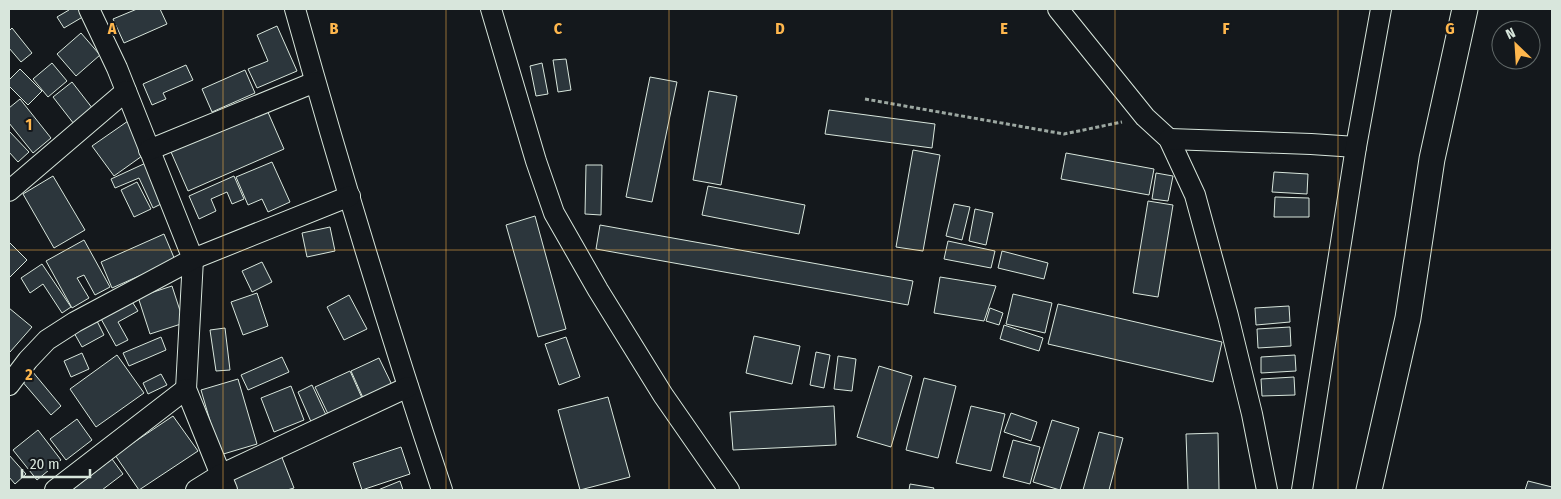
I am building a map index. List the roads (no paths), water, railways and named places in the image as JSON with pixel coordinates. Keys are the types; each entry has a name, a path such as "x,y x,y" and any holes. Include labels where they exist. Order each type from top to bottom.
{"street":[{"path":"89,9 117,68 193,259 186,389 224,482"},
{"path":"294,9 408,387 442,490"},
{"path":"1058,9 1145,117 1169,139 1195,195 1228,316 1267,490"},
{"path":"1302,490 1356,148 1381,9"},
{"path":"1369,490 1408,318 1432,159 1465,9"},
{"path":"496,10 536,161 554,213 598,290 663,395 729,490"},
{"path":"149,150 315,82"},
{"path":"9,191 126,92"},
{"path":"1169,139 1311,144 1356,148"},
{"path":"9,385 28,360 47,340 75,322 193,259 350,196"},
{"path":"196,490 224,482 408,387"},
{"path":"56,490 186,389"}]}
